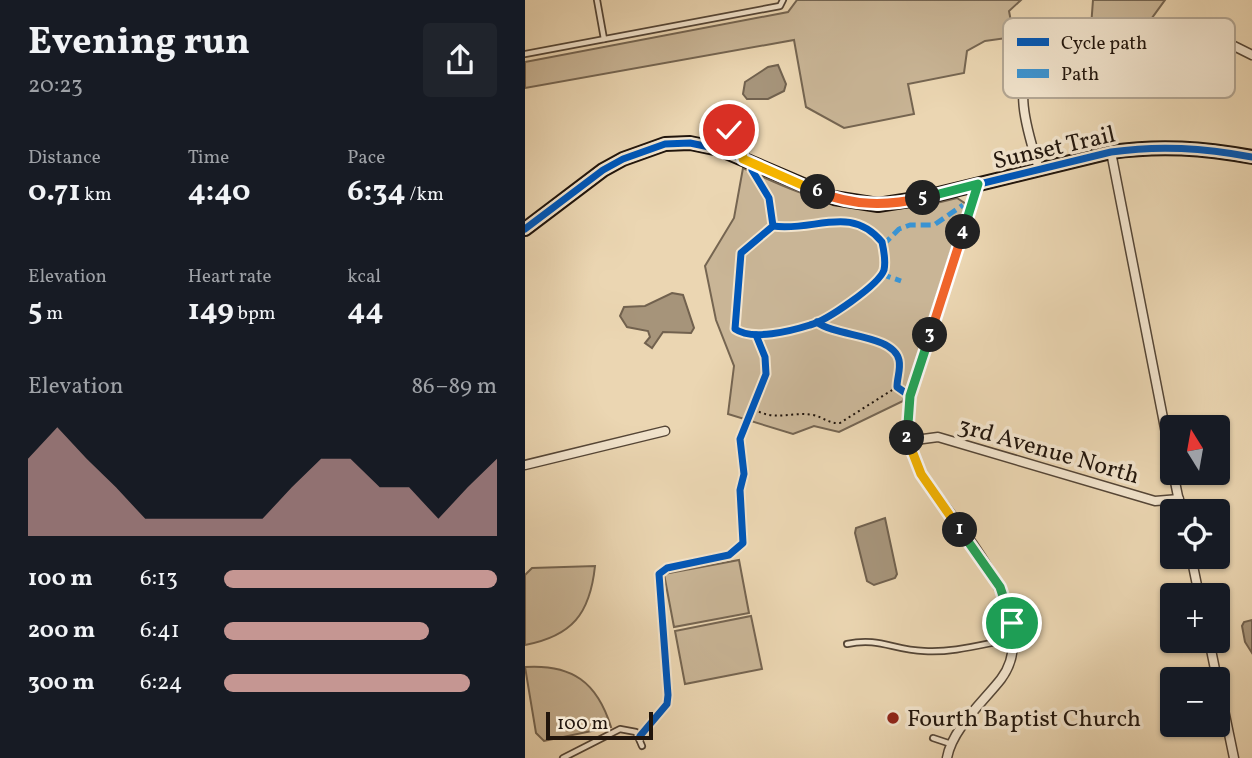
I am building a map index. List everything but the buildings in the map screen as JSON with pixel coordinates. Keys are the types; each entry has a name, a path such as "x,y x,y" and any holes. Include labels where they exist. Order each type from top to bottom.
{"street":[{"path":"1235,46 1252,55"},
{"path":"1026,98 1025,114 1039,169"},
{"name":"Sunset Trail","path":"525,229 589,180 633,155 675,143 716,148 812,190 855,203 900,203 1111,152 1174,146 1252,157"},
{"path":"1111,152 1162,415"},
{"path":"947,758 951,744 1010,665 1015,638 1000,587 921,474 908,441 910,396 978,184"},
{"path":"525,464 665,431"},
{"name":"3rd Avenue North","path":"908,441 938,438 1160,501"},
{"path":"1176,485 1179,499"},
{"path":"1230,737 1234,758"}],"lane":[{"path":"597,0 604,39"},
{"path":"525,54 780,6 783,0"},
{"path":"716,148 723,133 733,130 740,138 743,159"},
{"path":"848,644 871,640 910,650 933,652 1015,638"},
{"path":"563,758 620,729 636,732 642,746"},
{"path":"933,738 951,744"}],"path":[{"path":"754,409 766,417 812,415 832,424 839,423 897,387"}],"shaded area":[{"path":"797,0 1021,0 1009,11 1010,18 1003,18 1003,39 985,41 967,51 964,73 908,84 914,114 844,128 806,107 794,40 525,88 525,62 788,12"},
{"path":"1093,0 1165,0 1152,18 1092,18"},
{"path":"778,65 786,84 784,91 768,99 747,99 743,94 745,82 768,67"},
{"path":"743,168 798,192 847,206 898,209 957,198 966,204 903,401 839,432 814,426 793,434 728,414 734,366 716,320 705,266 734,218"},
{"path":"672,293 683,295 694,328 691,333 663,332 652,348 645,343 650,337 648,331 627,327 620,316 624,307 645,306"},
{"path":"885,518 897,574 895,578 874,585 867,581 855,533 856,528"},
{"path":"739,560 749,613 674,627 664,574"},
{"path":"595,566 589,597 576,620 555,636 525,645 525,575 532,568"},
{"path":"751,616 762,669 685,684 675,631"},
{"path":"1252,620 1252,653 1245,642 1242,626 1244,622"},
{"path":"525,667 556,669 580,679 598,698 611,727 544,741 536,733"}],"marked path":[{"path":"883,245 899,229 910,225 934,225 963,205"},
{"path":"881,274 901,281"}],"cycle path":[{"path":"525,229 603,170 623,159 665,144 690,143 719,149 834,198 878,205 922,198 1111,152 1181,148 1252,157"},
{"path":"752,170 769,198 773,226 741,253 735,329 742,333 761,335 793,330 818,322 863,293 884,270 882,242 857,224 831,222 773,226"},
{"path":"817,322 825,327 886,345 899,360 897,387 910,396"},
{"path":"640,736 667,704 659,574 667,568 729,555 743,543 740,490 744,474 740,439 766,374 765,357 756,335"}],"place":[{"name":"Fourth Baptist Church","path":"893,718"}],"route":[{"path":"729,130 739,135 743,159 812,190 855,203 900,203 978,184 910,396 907,431 913,460 1000,587 1012,623"}]}
